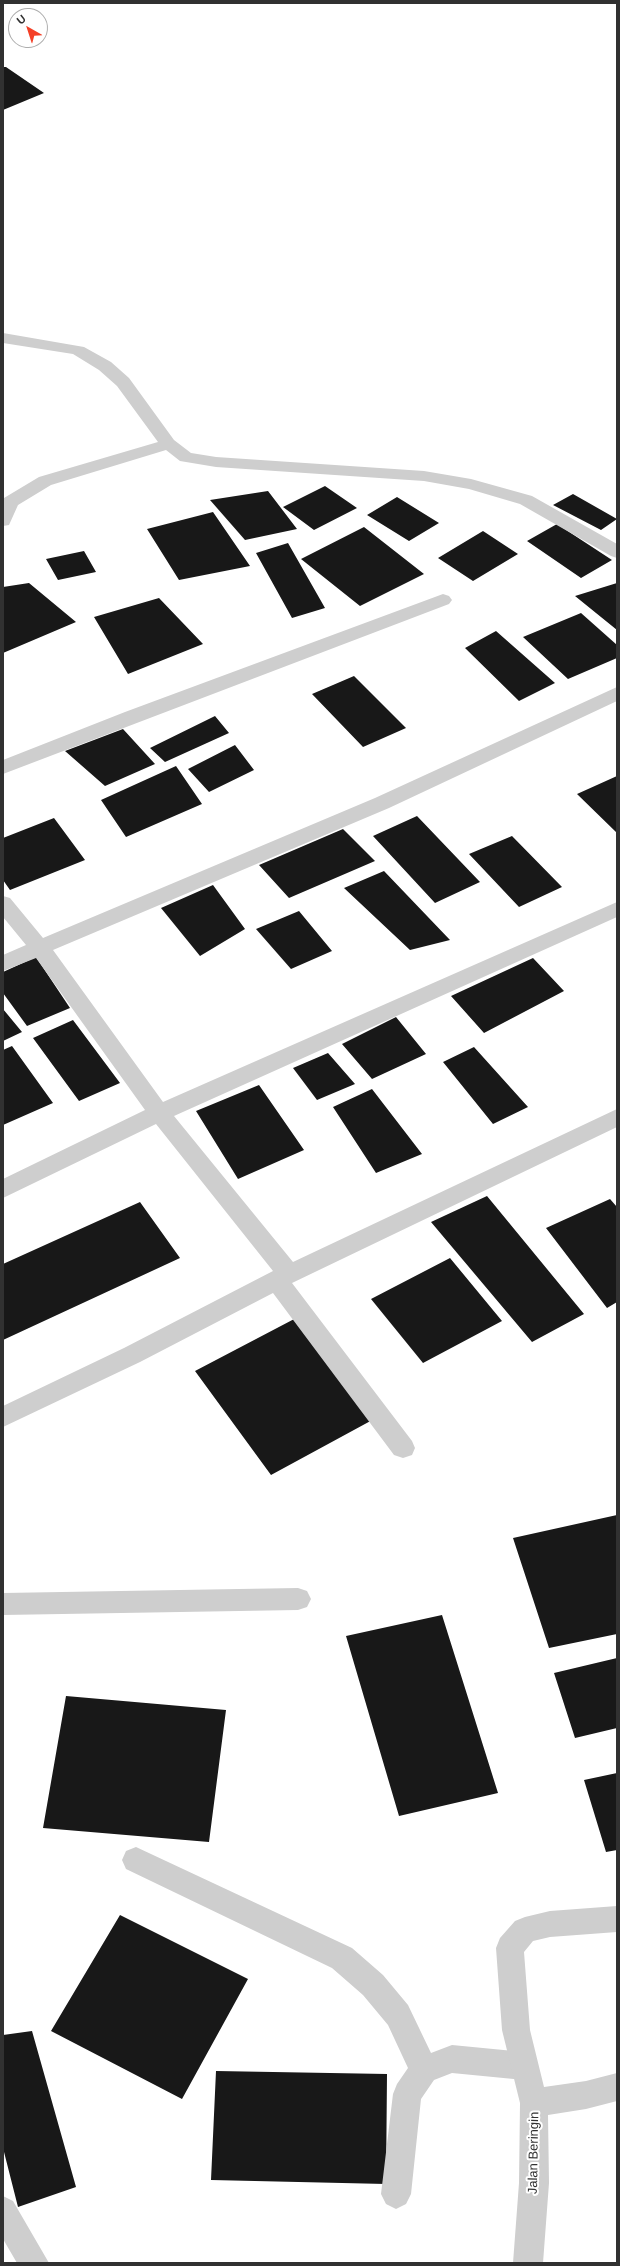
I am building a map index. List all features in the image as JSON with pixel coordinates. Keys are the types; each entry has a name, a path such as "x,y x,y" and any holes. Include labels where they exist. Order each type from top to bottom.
{"street":[{"path":"3,338 78,350 105,366 123,382 168,444 186,457 216,462 424,476 471,484 526,500 617,552"},
{"path":"3,521 10,502 45,481 168,444"},
{"path":"3,767 132,716 443,600"},
{"path":"3,964 382,803 617,693"},
{"path":"3,903 40,948 160,1113 283,1277 403,1448"},
{"path":"3,1189 160,1113 617,909"},
{"path":"3,1417 132,1355 283,1277 617,1117"},
{"path":"3,1604 298,1599"},
{"path":"136,1860 342,1958 373,1985 398,2015 424,2070"},
{"path":"534,2103 516,2030 510,1948 525,1930 550,1924 617,1919"},
{"path":"396,2194 407,2094 424,2070 452,2059 524,2066"},
{"name":"Jalan Beringin","path":"528,2263 534,2183 534,2103 586,2095 617,2087"},
{"path":"3,2211 34,2263"}],"building":[{"path":"3,67 6,67 44,93 3,110"},
{"path":"325,486 357,508 314,530 283,507"},
{"path":"268,491 297,529 245,540 210,500"},
{"path":"573,494 617,519 601,530 553,505"},
{"path":"397,497 439,523 409,541 367,515"},
{"path":"213,512 250,566 179,580 147,529"},
{"path":"557,524 612,560 581,578 527,541"},
{"path":"364,527 424,574 360,606 301,559"},
{"path":"483,531 518,554 473,581 438,558"},
{"path":"288,543 325,608 292,618 256,553"},
{"path":"84,551 96,572 58,580 46,559"},
{"path":"29,583 76,622 3,653 3,587"},
{"path":"617,583 617,630 575,596"},
{"path":"159,598 203,644 128,674 94,617"},
{"path":"581,613 617,645 617,658 568,679 523,637"},
{"path":"496,631 555,683 519,701 465,648"},
{"path":"354,676 406,728 363,747 312,694"},
{"path":"215,716 229,733 165,762 150,748"},
{"path":"123,729 155,764 105,786 65,751"},
{"path":"235,745 254,770 209,792 188,769"},
{"path":"176,766 202,804 126,837 101,800"},
{"path":"617,776 617,833 577,794"},
{"path":"417,816 480,882 435,903 373,836"},
{"path":"54,818 85,860 10,890 3,880 3,838"},
{"path":"343,829 375,861 289,898 259,865"},
{"path":"512,836 562,887 519,907 469,854"},
{"path":"384,871 450,940 410,950 344,888"},
{"path":"213,885 245,929 200,956 161,908"},
{"path":"299,911 332,951 291,969 256,929"},
{"path":"36,957 70,1008 27,1026 3,993 3,972"},
{"path":"533,958 564,991 484,1033 451,996"},
{"path":"3,1009 22,1032 3,1041"},
{"path":"396,1017 426,1054 372,1079 342,1044"},
{"path":"73,1020 120,1083 79,1101 33,1038"},
{"path":"12,1046 53,1103 3,1125 3,1050"},
{"path":"474,1047 528,1107 493,1124 443,1062"},
{"path":"328,1053 355,1084 317,1100 293,1068"},
{"path":"259,1085 304,1150 238,1179 196,1111"},
{"path":"372,1089 422,1154 376,1173 333,1107"},
{"path":"487,1196 584,1314 532,1342 431,1222"},
{"path":"610,1199 617,1207 617,1302 607,1308 546,1228"},
{"path":"140,1202 180,1258 3,1340 3,1264"},
{"path":"450,1258 502,1321 423,1363 371,1299"},
{"path":"298,1317 376,1418 271,1475 195,1371"},
{"path":"617,1515 617,1634 549,1648 513,1538"},
{"path":"442,1615 498,1793 399,1816 346,1636"},
{"path":"617,1658 617,1728 575,1738 554,1673"},
{"path":"66,1696 226,1710 209,1842 43,1828"},
{"path":"617,1773 617,1850 606,1852 584,1780"},
{"path":"120,1915 248,1979 182,2099 51,2031"},
{"path":"32,2031 76,2187 18,2207 3,2148 3,2035"},
{"path":"216,2071 387,2074 386,2184 211,2180"}]}
